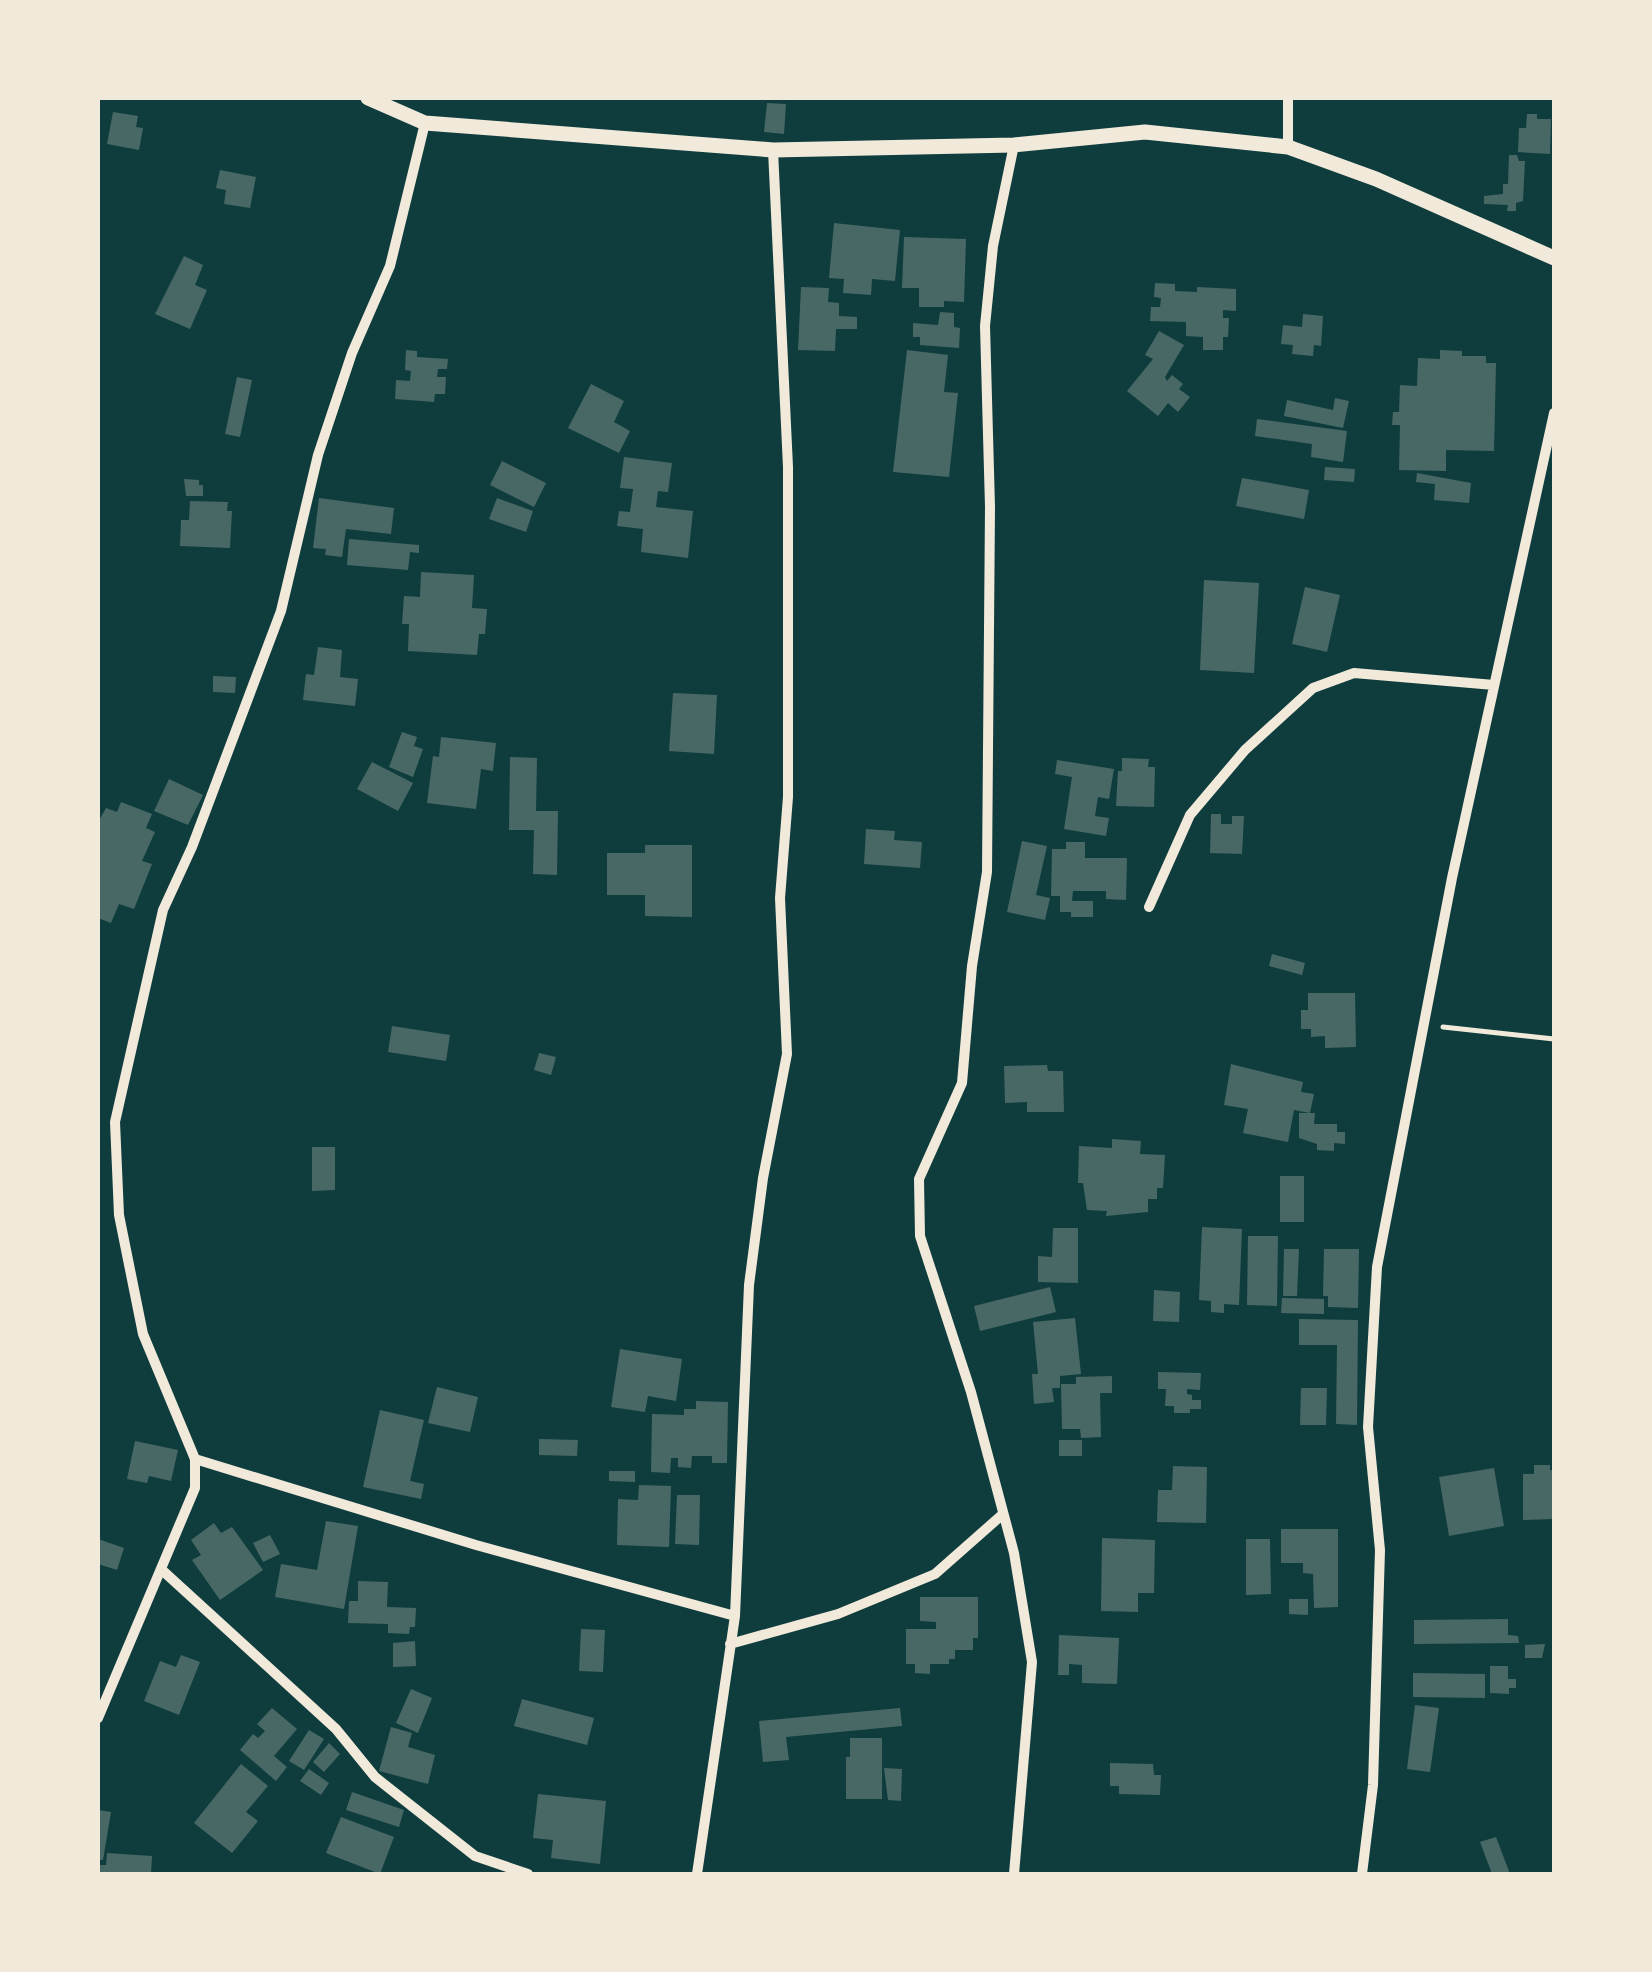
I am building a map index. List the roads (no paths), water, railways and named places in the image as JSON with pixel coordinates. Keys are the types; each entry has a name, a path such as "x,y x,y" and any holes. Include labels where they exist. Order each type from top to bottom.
{"street":[{"path":"368,98 425,124 773,150 1014,146 1145,132 1288,147 1376,179 1554,258"},
{"path":"1288,98 1288,147"},
{"path":"99,1711 195,1488 195,1459 143,1334 119,1215 114,1122 163,910 192,848 281,611 323,436 352,353 390,266 425,124"},
{"path":"1014,146 993,246 985,326 990,507 987,872 972,966 962,1083 918,1179 920,1236 971,1392 1014,1553 1032,1662 1014,1874"},
{"path":"697,1874 735,1616 749,1285 763,1178 787,1054 780,898 788,797 788,467 773,150"},
{"path":"1362,1874 1373,1785 1380,1550 1368,1428 1377,1267 1494,685 1554,412"},
{"path":"1149,908 1190,815 1245,750 1313,688 1354,673 1494,685"},
{"path":"195,1459 476,1545 735,1616"},
{"path":"730,1644 838,1614 935,1574 1003,1514"},
{"path":"162,1570 336,1729 375,1776 475,1856 528,1874"}]}
